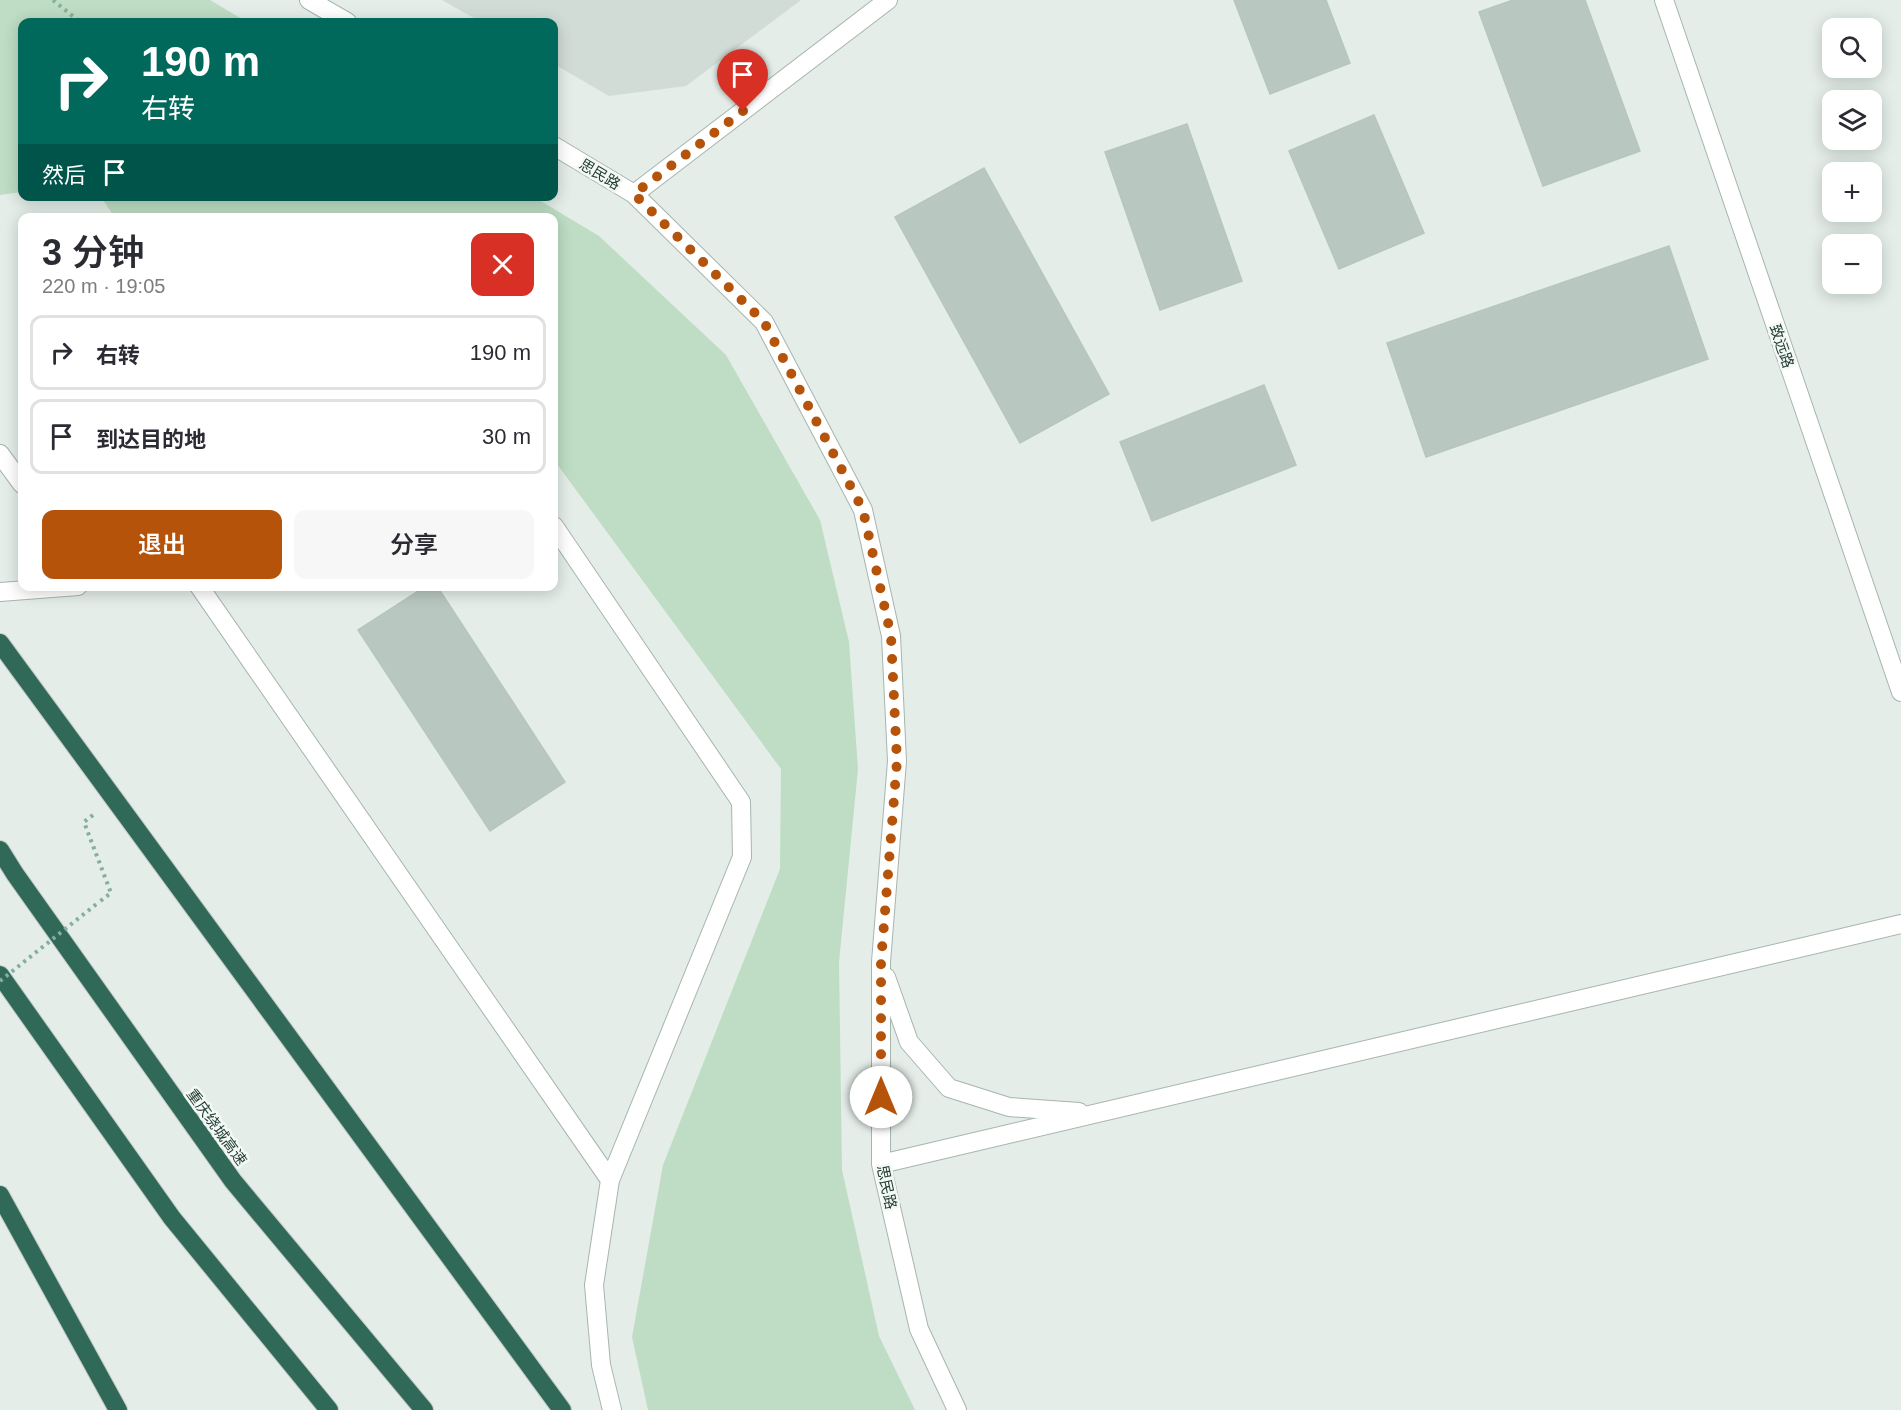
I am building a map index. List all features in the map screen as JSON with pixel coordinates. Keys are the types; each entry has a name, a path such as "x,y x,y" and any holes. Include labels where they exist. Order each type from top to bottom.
{"highway":[{"path":"0,644 562,1410"},
{"name":"重庆绕城高速","path":"0,850 233,1181 424,1410"},
{"path":"0,975 172,1218 329,1410"},
{"path":"0,1195 118,1410"}],"street":[{"path":"309,0 340,18"},
{"path":"634,194 888,0"},
{"name":"致远路","path":"1664,0 1901,692"},
{"name":"思民路","path":"558,148 634,194 764,322 863,510 891,636 897,761 881,962 881,1164 919,1329 957,1410"},
{"path":"0,454 18,479"},
{"path":"558,532 741,802 742,857 610,1180 594,1285 600,1365 612,1410"},
{"path":"0,592 18,591"},
{"path":"202,591 610,1180"},
{"path":"881,1164 1901,924"},
{"path":"881,962 909,1042 949,1089 1009,1107 1098,1113"}],"path":[{"path":"53,0 75,18"},
{"path":"0,981 111,893 84,822"}],"shaded area":[{"path":"442,0 801,0 686,86 609,96 558,66 558,18 474,18"}],"green space":[{"path":"0,0 210,0 240,18 18,18 18,193 0,195"},
{"path":"104,201 541,201 599,236 726,355 820,520 849,642 858,769 839,962 842,1170 879,1336 915,1410 648,1410 632,1337 663,1165 780,869 781,769 558,465 558,213 112,213"}],"building":[{"path":"1234,0 1326,0 1350,63 1270,94"},
{"path":"1513,0 1585,0 1640,151 1543,186 1479,12"},
{"path":"1374,115 1424,233 1339,269 1289,151"},
{"path":"1187,124 1242,281 1160,310 1105,152"},
{"path":"984,168 1109,394 1020,443 895,217"},
{"path":"1669,246 1708,359 1426,457 1387,343"},
{"path":"1264,385 1296,465 1152,521 1120,442"},
{"path":"418,591 440,591 565,782 490,831 358,630"}],"route":[{"path":"743,111 634,194 764,322 863,510 891,636 897,761 881,962 881,1097"}]}
